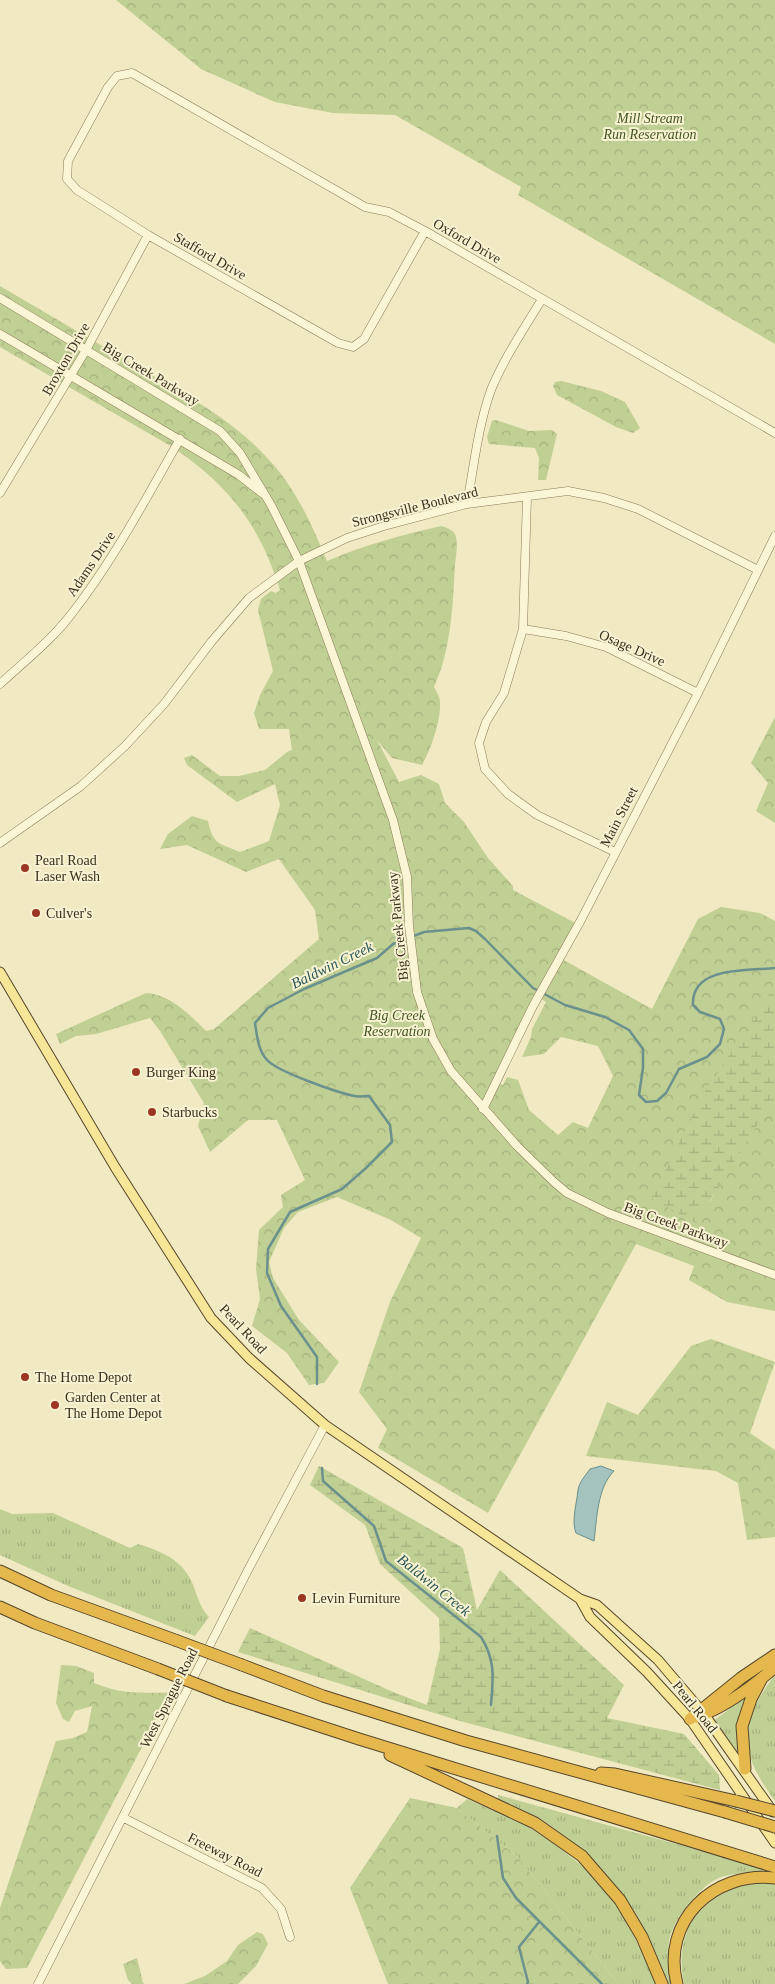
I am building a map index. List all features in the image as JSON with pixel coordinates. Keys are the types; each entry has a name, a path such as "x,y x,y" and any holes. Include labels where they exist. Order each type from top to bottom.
{"highway":[{"path":"0,1571 51,1595 323,1696 466,1741 775,1827"},
{"path":"0,1607 35,1623 227,1696 359,1739 775,1867"},
{"path":"690,1719 702,1712 741,1678 775,1655"},
{"path":"702,1712 712,1712 762,1679 775,1667"},
{"path":"744,1769 742,1726 751,1699 762,1679"},
{"path":"359,1739 442,1781 535,1823 582,1856 620,1900 642,1937 662,1984"},
{"path":"547,1763 615,1774 775,1813"},
{"path":"677,1984 674,1950 677,1935 697,1903 712,1890 728,1883 746,1878 771,1878"}],"main road":[{"name":"Pearl Road","path":"0,972 116,1167 211,1318 249,1358 325,1424 580,1599 597,1605 658,1660 702,1712 775,1813"},
{"name":"Pearl Road","path":"580,1599 590,1617 647,1672 690,1719 775,1843"}],"street":[{"name":"Stafford Drive","path":"143,78 132,73 118,76 108,87 68,161 67,179 77,190 148,235 338,343 354,346 364,339 425,231"},
{"name":"Oxford Drive","path":"143,78 365,207 389,212 425,231 775,433"},
{"name":"Broxton Drive","path":"0,493 72,375 148,235"},
{"name":"Big Creek Parkway","path":"0,298 220,431 240,453 266,496 299,561 393,820 407,877 410,945 418,992 433,1039 452,1071 483,1109 548,1176 570,1194 608,1213 775,1275"},
{"path":"467,504 482,423 491,390 507,356 542,299"},
{"name":"Big Creek Parkway","path":"0,334 239,475 266,496"},
{"name":"Adams Drive","path":"0,684 40,648 72,614 102,573 124,538 180,440"},
{"name":"Strongsville Boulevard","path":"0,842 81,786 125,746 164,704 212,641 249,598 299,561 347,538 467,504 568,491 638,509 758,570"},
{"path":"527,497 524,629 504,693 486,722 479,743 485,769 508,794 537,815 615,852"},
{"name":"Main Street","path":"483,1109 533,1006 581,920 698,693 775,536"},
{"name":"Osage Drive","path":"524,629 566,636 606,648 698,693"},
{"name":"West Sprague Road","path":"38,1984 124,1818 244,1578 325,1424"},
{"name":"Freeway Road","path":"124,1818 262,1888 282,1909 290,1937"}],"green space":[{"name":"Mill Stream Run Reservation","path":"116,0 775,0 775,344 518,195 521,187 395,115 333,113 275,102 201,69"},
{"name":"Big Creek Reservation","path":"0,286 209,409 257,447 280,473 303,509 327,561 383,541 441,526 454,533 457,547 452,611 448,643 434,687 439,698 440,710 432,743 422,765 392,758 377,740 399,782 421,775 439,784 445,803 464,822 488,858 513,886 513,890 577,924 560,958 652,1009 698,919 721,907 760,913 775,921 775,1311 727,1302 689,1280 694,1266 636,1244 488,1513 378,1448 387,1429 359,1392 390,1302 421,1238 391,1220 337,1197 298,1212 284,1228 269,1262 273,1278 299,1320 339,1362 324,1383 309,1385 287,1353 252,1326 260,1299 256,1269 259,1230 283,1207 281,1195 305,1180 277,1120 248,1120 210,1152 198,1126 204,1103 150,1018 96,1034 76,1036 60,1044 56,1034 146,993 163,997 179,1006 206,1031 214,1029 319,939 315,910 279,859 246,872 187,845 160,849 168,834 192,816 208,821 212,835 218,842 240,852 269,841 280,805 275,784 237,802 187,765 184,758 192,755 220,776 239,776 265,770 292,750 289,729 259,729 254,713 260,695 273,671 258,610 261,599 271,591 276,593 280,590 263,546 240,509 227,493 194,463 174,448 0,347","holes":["540,998 546,1002 532,1029 531,1037 522,1057 544,1054 561,1037 598,1046 613,1076 588,1128 573,1122 558,1135 529,1110 518,1080 507,1077 503,1085 497,1082","703,1095 754,1118 710,1202"]},
{"path":"561,381 601,391 625,402 640,428 633,433 616,427 557,395 553,386 555,382"},
{"path":"496,420 529,431 552,430 557,434 546,480 538,480 539,458 535,448 489,444 487,437 492,421"},
{"path":"775,717 775,823 756,811 768,783 751,763"},
{"path":"775,985 775,1100 769,1106 696,1223 651,1198 703,1095"},
{"path":"711,1339 775,1362 750,1433 775,1450 775,1537 747,1540 738,1483 716,1471 586,1456 607,1402 638,1415 691,1346"},
{"path":"319,1466 463,1548 477,1610 500,1570 624,1685 607,1718 684,1734 719,1775 720,1790 460,1721 238,1652 250,1628 393,1692 427,1705 440,1649 439,1618 380,1564 365,1525 310,1485"},
{"path":"0,1509 12,1514 53,1513 130,1548 138,1544 166,1555 178,1563 188,1575 209,1617 195,1636 68,1586 0,1555"},
{"path":"61,1665 76,1666 94,1673 94,1683 104,1687 132,1692 170,1693 27,1968 6,1969 0,1961 0,1908 56,1741 73,1738 87,1732 92,1706 75,1711 69,1722 63,1719 56,1703"},
{"path":"775,1675 775,1801 754,1767 747,1738 749,1723 754,1709"},
{"path":"747,1696 738,1754 713,1721"},
{"path":"498,1795 764,1868 764,1872 721,1877 705,1887 689,1904 681,1914 671,1933 669,1963 671,1984 667,1984 629,1906 535,1819 498,1799"},
{"path":"410,1798 457,1808 518,1857 618,1984 388,1984 350,1888"},
{"path":"467,1799 537,1830 591,1873 615,1903 629,1926 658,1984 618,1984 518,1857 457,1808"},
{"path":"752,1883 775,1884 775,1984 684,1984 682,1955 688,1929 694,1918 702,1907 726,1890"},
{"path":"257,1932 263,1934 268,1944 256,1966 238,1984 184,1984 205,1976 227,1961 238,1945"},
{"path":"137,1958 143,1983 145,1984 132,1984 128,1980 123,1964"}],"water":[{"path":"601,1466 614,1471 608,1478 601,1495 594,1541 576,1533 574,1518 580,1484 590,1469"}],"waterway":[{"name":"Baldwin Creek","path":"317,1384 317,1357 281,1306 267,1273 268,1249 290,1212 342,1189 392,1142 390,1125 369,1096 354,1096 321,1086 295,1076 267,1060 257,1038 255,1023 268,1008 304,989 377,958 393,944 424,932 469,928 485,939 533,988 565,1005 605,1017 629,1030 643,1049 643,1068 639,1095 646,1102 657,1101 666,1093 679,1069 707,1057 720,1044 724,1029 720,1019 700,1012 693,1005 695,992 701,983 723,973 775,968"},
{"name":"Baldwin Creek","path":"322,1468 323,1481 374,1526 386,1561 481,1637 491,1662 493,1678 491,1705"},
{"name":"Baldwin Creek","path":"497,1836 503,1878 516,1898 602,1984"},
{"path":"527,1984 519,1947 539,1922"}],"place":[{"name":"Pearl Road Laser Wash","path":"25,868"},
{"name":"Culver's","path":"36,913"},
{"name":"Burger King","path":"136,1072"},
{"name":"Starbucks","path":"152,1112"},
{"name":"The Home Depot","path":"25,1377"},
{"name":"Garden Center at The Home Depot","path":"55,1405"},
{"name":"Levin Furniture","path":"302,1598"}]}
